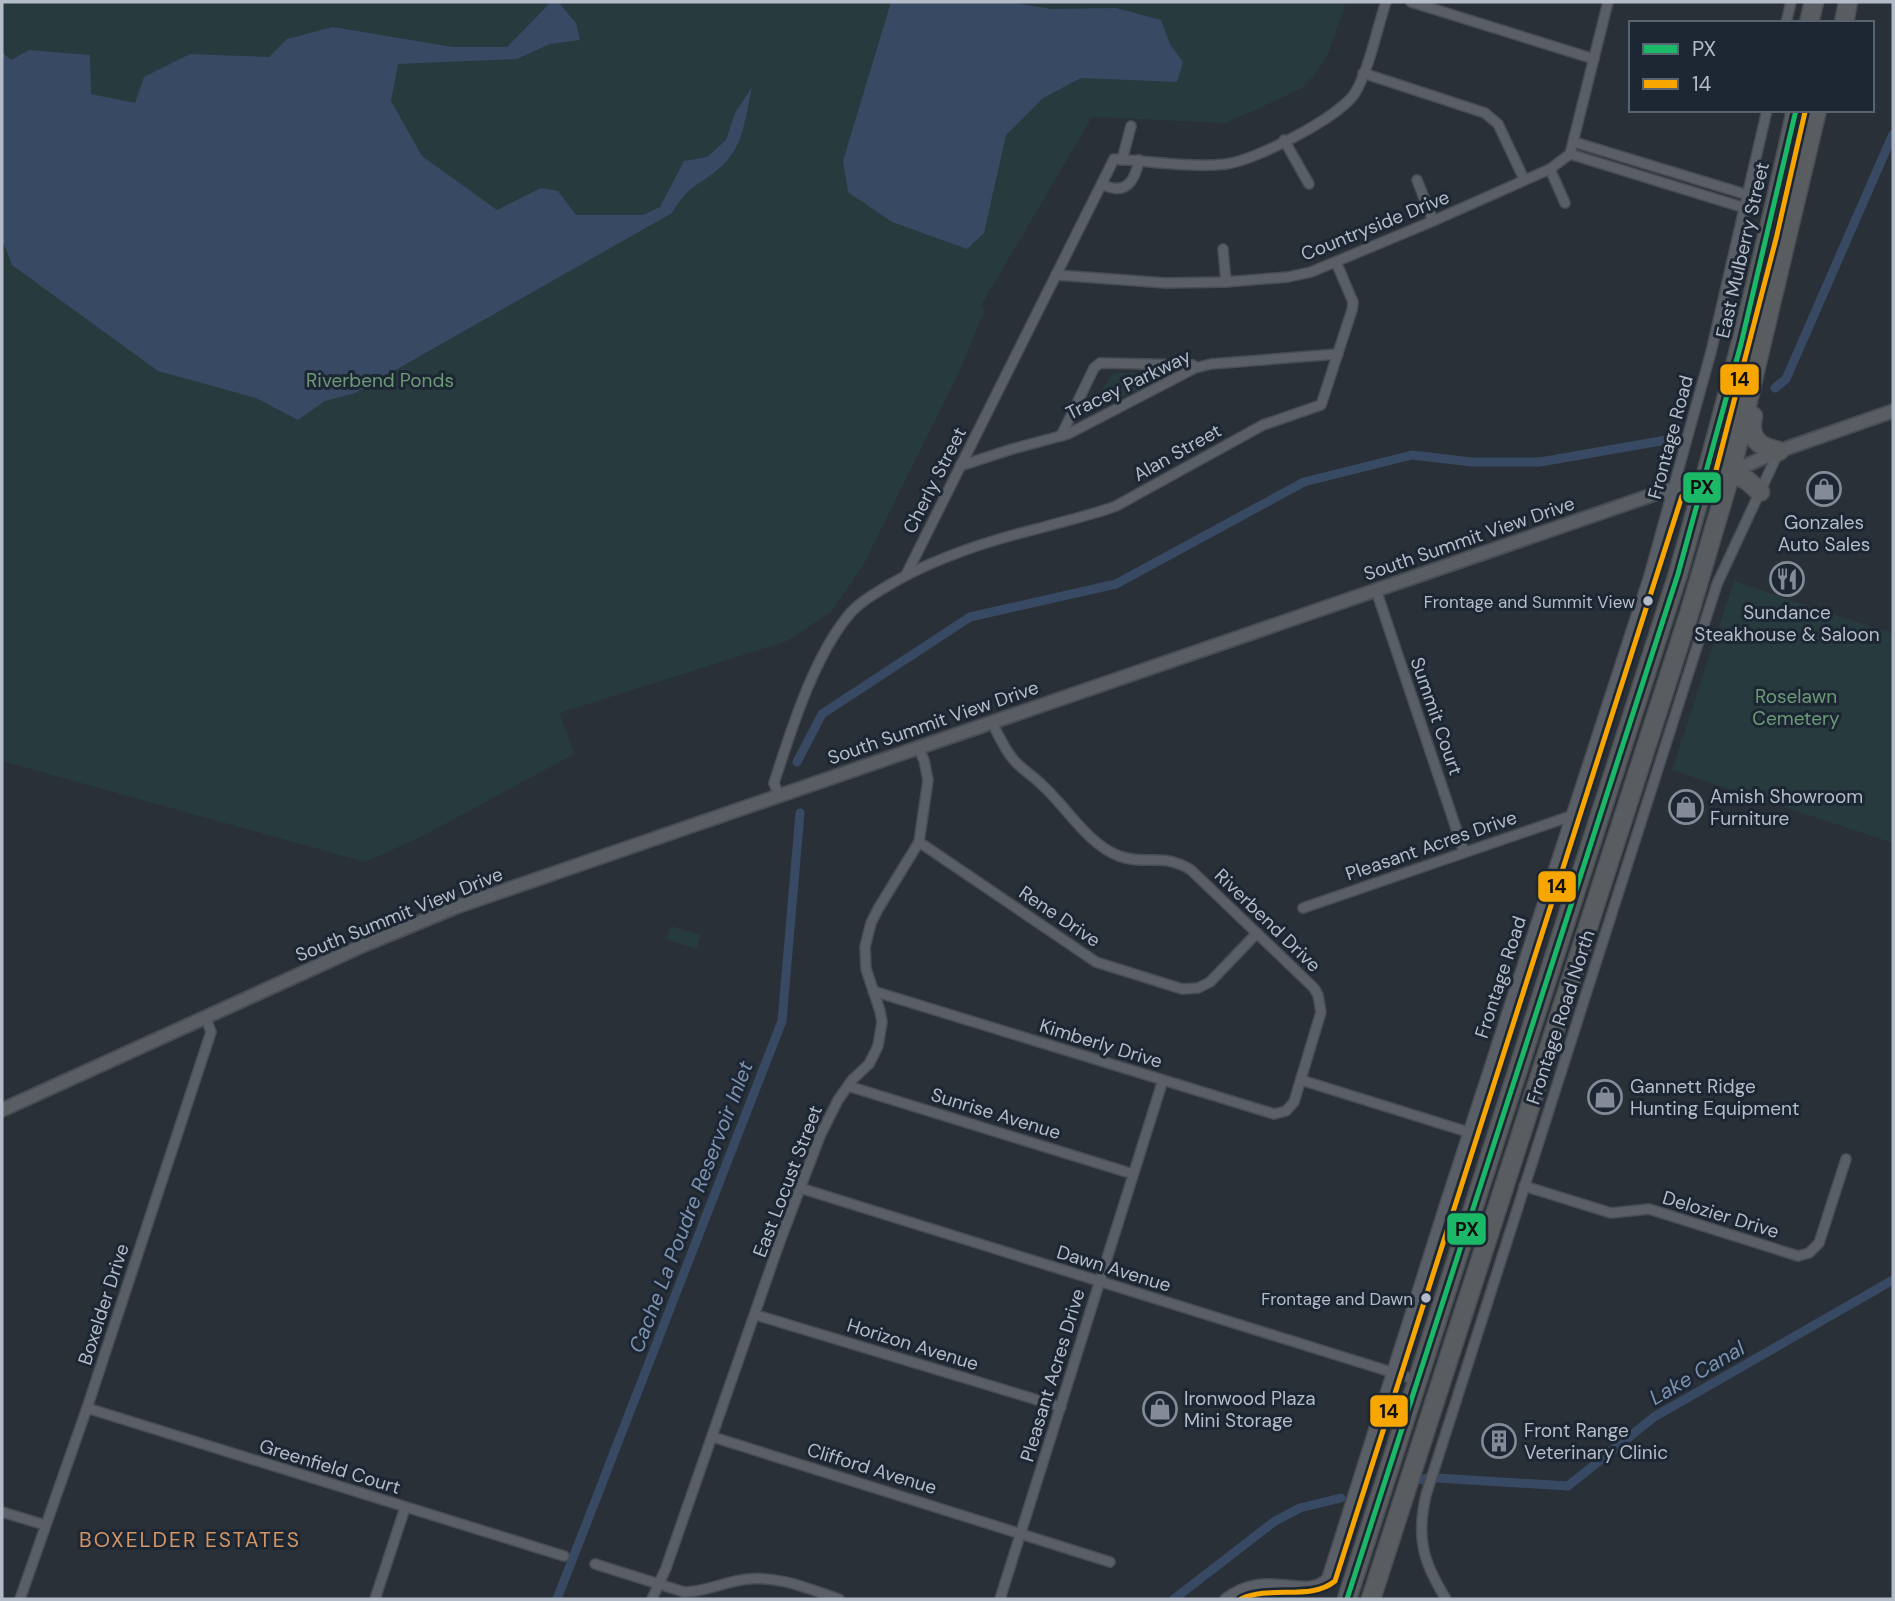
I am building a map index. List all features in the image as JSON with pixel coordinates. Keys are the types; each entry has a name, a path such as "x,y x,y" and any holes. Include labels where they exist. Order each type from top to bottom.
{"highway":[{"path":"1809,21 1814,2"},
{"path":"1815,21 1819,2"},
{"path":"1837,21 1841,2"},
{"path":"1844,21 1848,2"},
{"name":"East Mulberry Street","path":"1347,1599 1678,574 1762,261 1796,112"},
{"path":"1372,1596 1682,637 1731,472 1760,360 1817,112"},
{"path":"1809,149 1823,112"},
{"path":"1760,360 1759,390 1752,433 1756,443 1779,452"},
{"path":"1731,472 1748,481 1760,492"}],"street":[{"path":"1118,160 1225,164 1241,161 1344,107 1355,92 1363,73 1386,2"},
{"path":"1411,2 1594,59"},
{"path":"1608,2 1570,154 1745,208"},
{"path":"1786,21 1791,2"},
{"path":"1363,73 1485,113 1498,124 1524,179"},
{"name":"Frontage Road","path":"1225,1599 1254,1586 1310,1594 1322,1587 1327,1578 1468,1132 1646,587 1711,352 1767,112"},
{"name":"Cherly Street","path":"906,575 1102,184 1118,160 1131,126"},
{"path":"1284,140 1309,184"},
{"path":"1574,142 1748,195"},
{"name":"Countryside Drive","path":"1056,275 1166,283 1226,282 1288,277 1311,272 1550,169 1570,154"},
{"path":"1102,184 1111,189 1124,187 1134,178 1139,160"},
{"path":"1550,169 1565,203"},
{"path":"1417,180 1433,221"},
{"path":"1223,249 1226,282"},
{"name":"Alan Street","path":"906,575 948,555 1115,506 1263,425 1321,405 1353,302 1336,262"},
{"name":"Tracey Parkway","path":"1061,436 1094,368 1100,363 1184,366 1338,354"},
{"name":"Tracey Parkway","path":"960,466 1087,426 1180,374 1211,364"},
{"name":"South Summit View Drive","path":"2,1110 364,945 456,907 1376,590 1731,472 1893,411"},
{"name":"Frontage Road North","path":"1446,1599 1427,1567 1421,1527 1426,1494 1717,584 1779,452"},
{"path":"779,796 774,783 800,703 829,646 847,617 868,597 906,575"},
{"name":"Summit Court","path":"1376,590 1464,852"},
{"name":"Riverbend Drive","path":"992,722 1013,760 1042,784 1104,848 1122,858 1166,859 1182,865 1314,988 1321,1012 1301,1080"},
{"name":"East Locust Street","path":"652,1599 713,1437 800,1188 828,1118 848,1086 869,1064 878,1045 882,1022 866,969 865,956 871,923 919,842 928,780 918,748"},
{"name":"Pleasant Acres Drive","path":"1303,908 1571,816"},
{"name":"Rene Drive","path":"919,842 1096,962 1182,989 1198,988 1210,982 1256,933"},
{"name":"Kimberly Drive","path":"873,991 1274,1114 1290,1107 1301,1080"},
{"name":"Boxelder Drive","path":"20,1599 87,1408 211,1031 205,1018"},
{"name":"Pleasant Acres Drive","path":"1000,1599 1163,1080"},
{"path":"1301,1080 1468,1132"},
{"name":"Sunrise Avenue","path":"848,1086 1133,1174"},
{"name":"Delozier Drive","path":"1524,1186 1611,1213 1648,1209 1798,1256 1809,1253 1819,1243 1846,1159"},
{"name":"Dawn Avenue","path":"800,1188 1417,1380"},
{"name":"Horizon Avenue","path":"756,1315 1061,1407"},
{"path":"1438,1387 1458,1394"},
{"name":"Greenfield Court","path":"87,1408 564,1556"},
{"name":"Clifford Avenue","path":"713,1437 1110,1562"},
{"path":"375,1599 405,1508"},
{"path":"2,1512 45,1525"},
{"path":"595,1564 684,1591 696,1592 749,1579 780,1579 839,1599"}],"green space":[{"name":"Riverbend Ponds","path":"2,2 1346,2 1328,54 1315,74 1302,88 1260,108 1225,123 1092,117 980,307 985,310 956,378 864,564 832,611 787,641 560,713 574,754 423,836 365,862 2,761"},
{"path":"1114,373 1139,373 1140,390 1107,403 1100,392"},
{"name":"Roselawn Cemetery","path":"1734,581 1893,634 1893,843 1672,770"},
{"path":"671,926 701,935 697,949 667,940"}],"water":[{"path":"551,2 558,2 576,23 580,40 550,44 517,59 398,64 391,101 422,156 497,210 541,188 558,191 576,215 643,215 660,207 684,161 707,157 726,140 735,113 752,87 736,148 724,164 684,196 672,213 355,393 325,401 298,420 256,398 158,371 12,265 2,239 2,52 11,60 29,50 90,55 91,94 135,103 144,77 190,54 269,57 287,39 333,27 452,47 507,47"},
{"path":"891,2 1011,2 1051,9 1116,8 1161,20 1170,44 1183,62 1177,82 1081,78 1043,98 1006,135 984,233 967,249 892,222 848,192 843,161"}],"waterway":[{"name":"Cache La Poudre Reservoir Inlet","path":"1775,388 1786,379 1893,134"},
{"name":"Cache La Poudre Reservoir Inlet","path":"797,762 822,714 970,617 1116,584 1304,482 1412,455 1471,462 1540,462 1678,438"},
{"name":"Cache La Poudre Reservoir Inlet","path":"557,1599 782,1021 800,813"},
{"name":"Lake Canal","path":"1437,1478 1568,1486 1654,1417 1893,1280"},
{"name":"Lake Canal","path":"1421,1480 1427,1478"},
{"name":"Lake Canal","path":"1174,1599 1275,1521 1300,1508 1341,1498"}],"transit line":[{"name":"PX","path":"1347,1599 1678,574 1741,344 1796,112"},
{"name":"14","path":"1241,1599 1265,1593 1314,1590 1335,1581 1682,496 1709,487 1713,482 1776,239 1805,112"}],"place":[{"name":"Gonzales Auto Sales","path":"1824,489"},
{"name":"Sundance Steakhouse & Saloon","path":"1787,579"},
{"name":"Frontage and Summit View","path":"1648,601"},
{"name":"Amish Showroom Furniture","path":"1686,807"},
{"name":"Gannett Ridge Hunting Equipment","path":"1605,1097"},
{"name":"Frontage and Dawn","path":"1426,1298"},
{"name":"Ironwood Plaza Mini Storage","path":"1160,1409"},
{"name":"Front Range Veterinary Clinic","path":"1499,1441"}],"district":[{"name":"BOXELDER ESTATES","path":"190,1540"}]}
